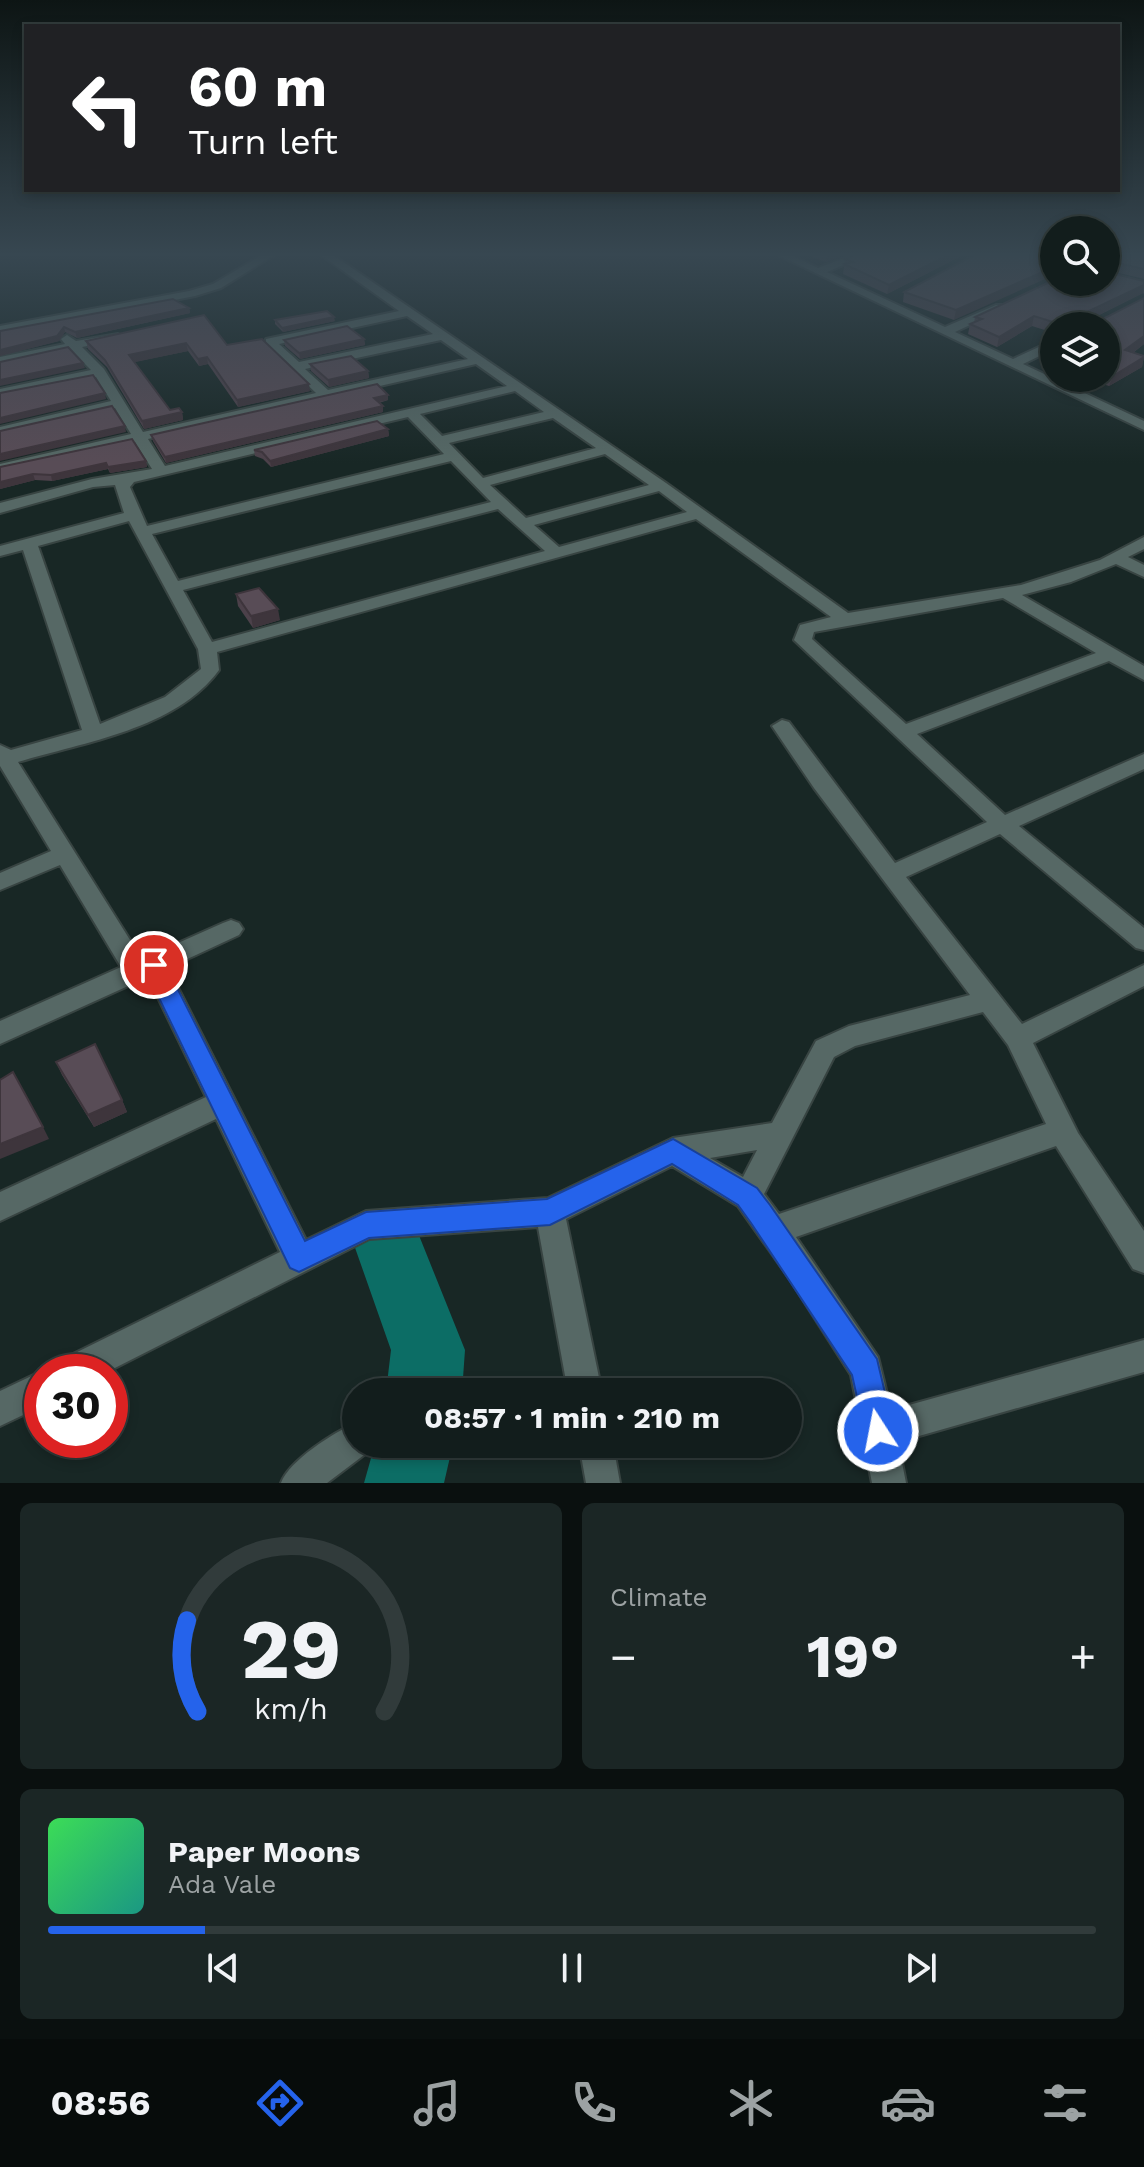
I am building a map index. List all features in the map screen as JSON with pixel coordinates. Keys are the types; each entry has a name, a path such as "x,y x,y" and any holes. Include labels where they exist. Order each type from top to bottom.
{"street":[{"path":"0,330 32,324"},
{"path":"53,324 100,372 161,472"},
{"path":"326,395 270,342 352,324"},
{"path":"425,324 661,486 843,618"},
{"path":"929,324 1144,426"},
{"path":"945,332 962,324"},
{"path":"0,361 132,333"},
{"path":"295,367 441,336"},
{"path":"1015,363 1040,351"},
{"path":"0,468 478,360"},
{"path":"0,393 100,372"},
{"path":"0,508 92,483 161,472 517,387"},
{"path":"0,431 119,403"},
{"path":"411,412 501,504 557,553"},
{"path":"439,441 555,413"},
{"path":"480,483 607,449"},
{"path":"142,532 454,456"},
{"path":"129,479 122,486 133,515 207,649 210,670 199,685 161,708 5,763 62,855 145,968 223,1102 299,1258"},
{"path":"523,523 661,486"},
{"path":"172,588 501,504"},
{"path":"207,649 699,513"},
{"path":"0,551 133,515"},
{"path":"1144,542 1119,559 1050,584 1008,594 843,618 806,629 803,640 1002,824 1144,941"},
{"path":"29,543 92,730"},
{"path":"1119,559 1144,572"},
{"path":"1008,594 1144,674"},
{"path":"901,733 1111,654"},
{"path":"782,726 821,783 894,873 1018,1038 1063,1131 1144,1258"},
{"path":"894,873 1144,761"},
{"path":"0,882 62,855"},
{"path":"0,1033 231,929"},
{"path":"1018,1038 1144,975"},
{"path":"748,1196 825,1049 849,1037 989,1000"},
{"path":"0,1207 223,1102"},
{"path":"773,1231 1063,1131"},
{"path":"109,1354 366,1225 550,1212 673,1151 781,1134"},
{"path":"673,1151 748,1196 866,1369 889,1483"},
{"path":"550,1212 582,1378"},
{"path":"878,1431 1144,1356"},
{"path":"0,1409 24,1397"},
{"path":"298,1483 342,1450"},
{"path":"599,1458 603,1483"}],"building":[{"path":"37,324 112,324 75,332 64,327 57,336 0,350 0,331"},
{"path":"162,324 211,324 227,345 262,339 309,384 237,400 207,357 198,359 186,343 129,355 170,410 179,408 182,412 142,421 105,360 86,341"},
{"path":"279,324 300,324 282,328"},
{"path":"970,324 1020,324 999,337"},
{"path":"1120,324 1144,324 1144,336 1125,350 1144,357 1120,372"},
{"path":"347,326 364,339 299,353 284,340"},
{"path":"68,347 83,363 0,380 0,362"},
{"path":"351,356 368,371 328,380 310,364"},
{"path":"93,375 105,393 0,418 0,393"},
{"path":"377,384 388,395 374,398 383,406 165,457 151,435"},
{"path":"112,406 125,426 0,454 0,431"},
{"path":"377,421 388,429 270,461 262,452 254,450"},
{"path":"132,439 146,461 108,467 106,463 0,482 0,467"},
{"path":"259,588 278,609 251,616 236,594"},
{"path":"95,1044 122,1100 88,1115 56,1062"},
{"path":"13,1072 43,1127 0,1144 0,1080"}],"waterway":[{"path":"388,1242 428,1350 425,1378"},
{"path":"404,1483 410,1458"}],"route":[{"path":"154,965 299,1258 366,1225 550,1212 673,1151 748,1196 800,1267 866,1369 878,1431"}]}
